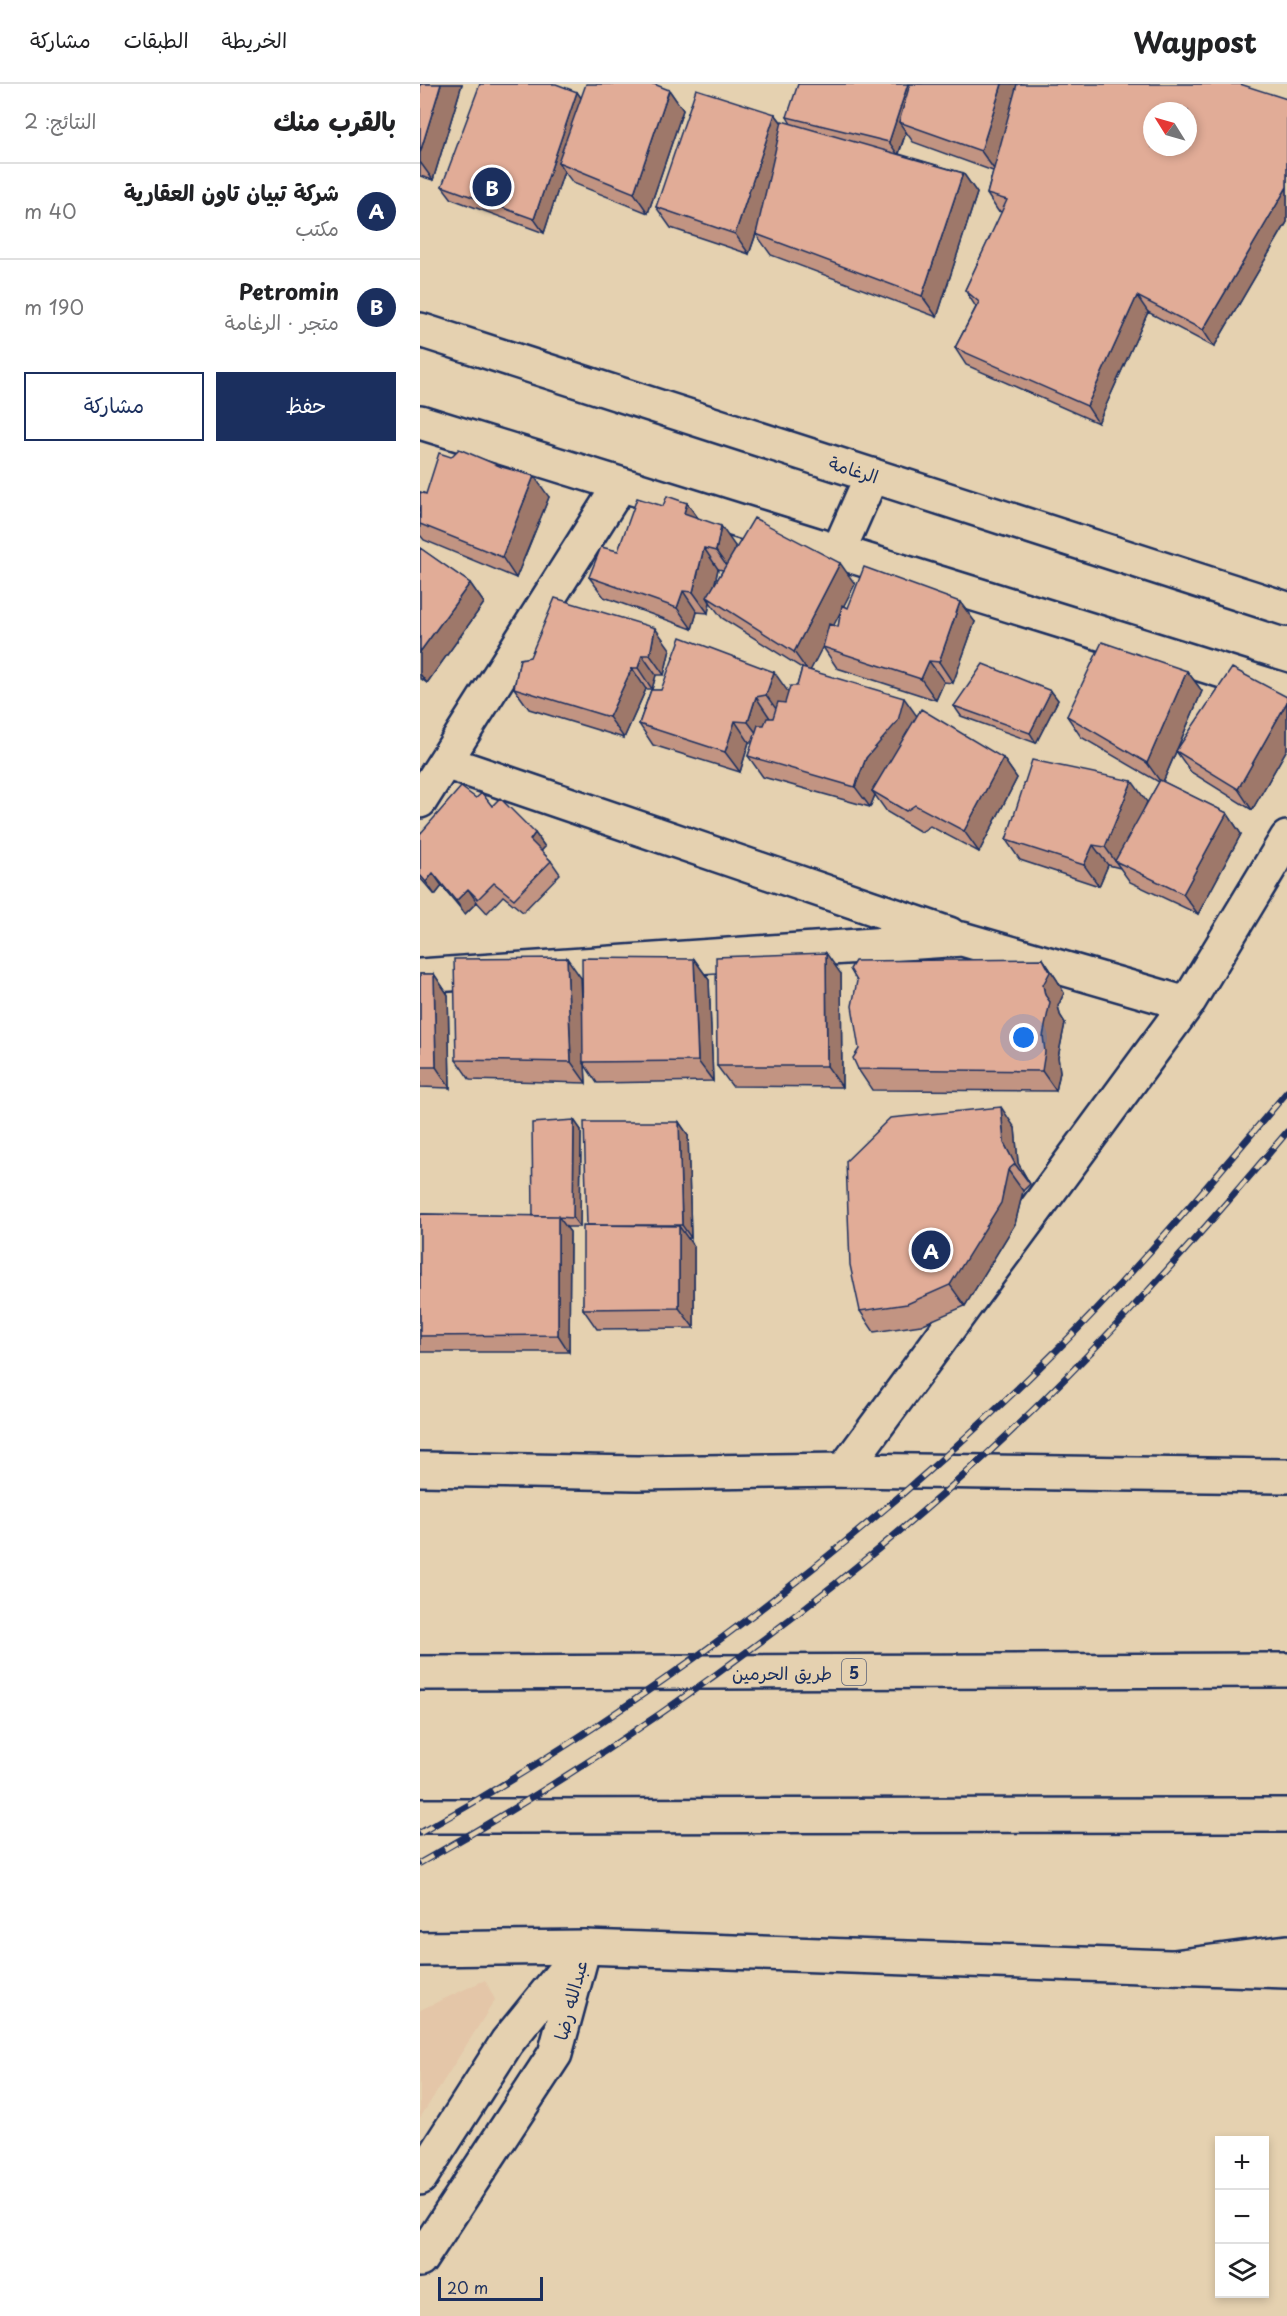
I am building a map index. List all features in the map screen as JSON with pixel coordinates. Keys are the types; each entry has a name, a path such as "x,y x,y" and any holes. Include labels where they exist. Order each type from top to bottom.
{"main road":[{"path":"1245,84 1287,97"},
{"name":"الرغامة","path":"420,330 1287,609"},
{"path":"420,422 1287,691"},
{"path":"838,552 872,475"},
{"path":"420,801 620,485"},
{"path":"445,762 968,941"},
{"path":"844,1470 1187,1004 1287,838"},
{"path":"420,976 962,939 1187,1004"},
{"path":"420,1469 637,1473 844,1470 1287,1476"},
{"name":"طريق الحرمين","path":"420,1673 1287,1670"},
{"path":"420,1816 1287,1815"},
{"path":"420,1949 584,1947 1287,1971"},
{"name":"عبدالله رضا","path":"420,2178 507,2042 584,1947"},
{"name":"عبدالله رضا","path":"420,2260 555,2054 584,1947"},
{"path":"1174,1967 1287,1952"}],"shaded area":[{"path":"485,1980 495,2000 420,2118 420,2010"}],"building":[{"path":"420,84 441,84 420,153"},
{"path":"480,84 556,84 577,92 534,219 442,186"},
{"path":"586,84 654,84 669,90 634,193 558,162"},
{"path":"798,84 908,84 889,142 787,117"},
{"path":"910,84 1002,84 981,151 899,122"},
{"path":"1017,84 1240,84 1287,99 1287,187 1203,330 1137,296 1087,406 955,348 979,302 965,290 1007,200 987,194"},
{"path":"696,89 775,114 735,234 656,207"},
{"path":"782,121 963,173 922,296 756,234"},
{"path":"459,449 502,467 534,476 502,557 420,524 420,492 426,494 439,453 451,457"},
{"path":"667,496 687,503 684,513 721,526 716,551 704,548 693,592 683,591 677,608 589,577 601,547 618,551 637,498 663,506"},
{"path":"754,518 840,563 794,652 707,597"},
{"path":"420,548 470,583 420,652"},
{"path":"864,567 960,602 939,662 929,661 921,679 823,647 829,624 838,627 842,605 848,608"},
{"path":"555,598 655,628 650,655 642,655 638,668 632,668 609,717 514,688 520,659 530,657"},
{"path":"681,637 774,672 766,695 756,697 748,722 735,721 725,752 639,724 651,690 661,690"},
{"path":"1102,642 1187,671 1147,763 1067,716"},
{"path":"983,664 1051,691 1030,733 954,706"},
{"path":"802,668 904,698 898,721 866,758 855,787 748,756 758,725 764,725 767,718 773,718 778,702 785,703 790,686 797,686"},
{"path":"1232,668 1287,697 1287,702 1238,789 1176,751"},
{"path":"921,709 1003,758 964,831 915,805 906,811 872,791"},
{"path":"1032,760 1132,781 1105,847 1093,845 1084,865 1006,840"},
{"path":"1160,780 1227,813 1183,894 1115,861"},
{"path":"461,787 476,798 482,793 492,806 500,798 535,833 530,840 551,861 514,899 494,883 478,899 468,889 456,901 433,873 426,882 420,875 420,834"},
{"path":"826,953 827,1066 717,1066 716,957"},
{"path":"567,958 571,1062 456,1060 454,959"},
{"path":"582,958 694,959 698,1061 583,1062"},
{"path":"1043,959 1050,972 1043,985 1045,995 1050,1002 1043,1036 1045,1052 1042,1071 858,1069 853,1058 859,1049 852,1006 857,981 850,969 855,961"},
{"path":"420,974 434,974 436,1067 420,1067"},
{"path":"1001,1107 1004,1143 1015,1164 1008,1170 1001,1203 950,1285 907,1304 860,1311 850,1265 846,1161 890,1118"},
{"path":"574,1120 573,1218 533,1216 532,1123"},
{"path":"584,1122 679,1122 682,1225 587,1225"},
{"path":"420,1214 558,1216 558,1335 420,1336"},
{"path":"583,1225 679,1226 679,1308 583,1309"}],"railway":[{"path":"420,1833 506,1783 674,1673 834,1551 911,1486 1057,1350 1117,1288 1175,1224 1287,1092"},
{"path":"420,1863 558,1781 691,1692 756,1645 883,1545 990,1451 1079,1364 1206,1227 1287,1132"}],"place":[{"name":"Petromin","path":"492,187"},
{"name":"شركة تبيان تاون العقارية","path":"931,1250"}]}
